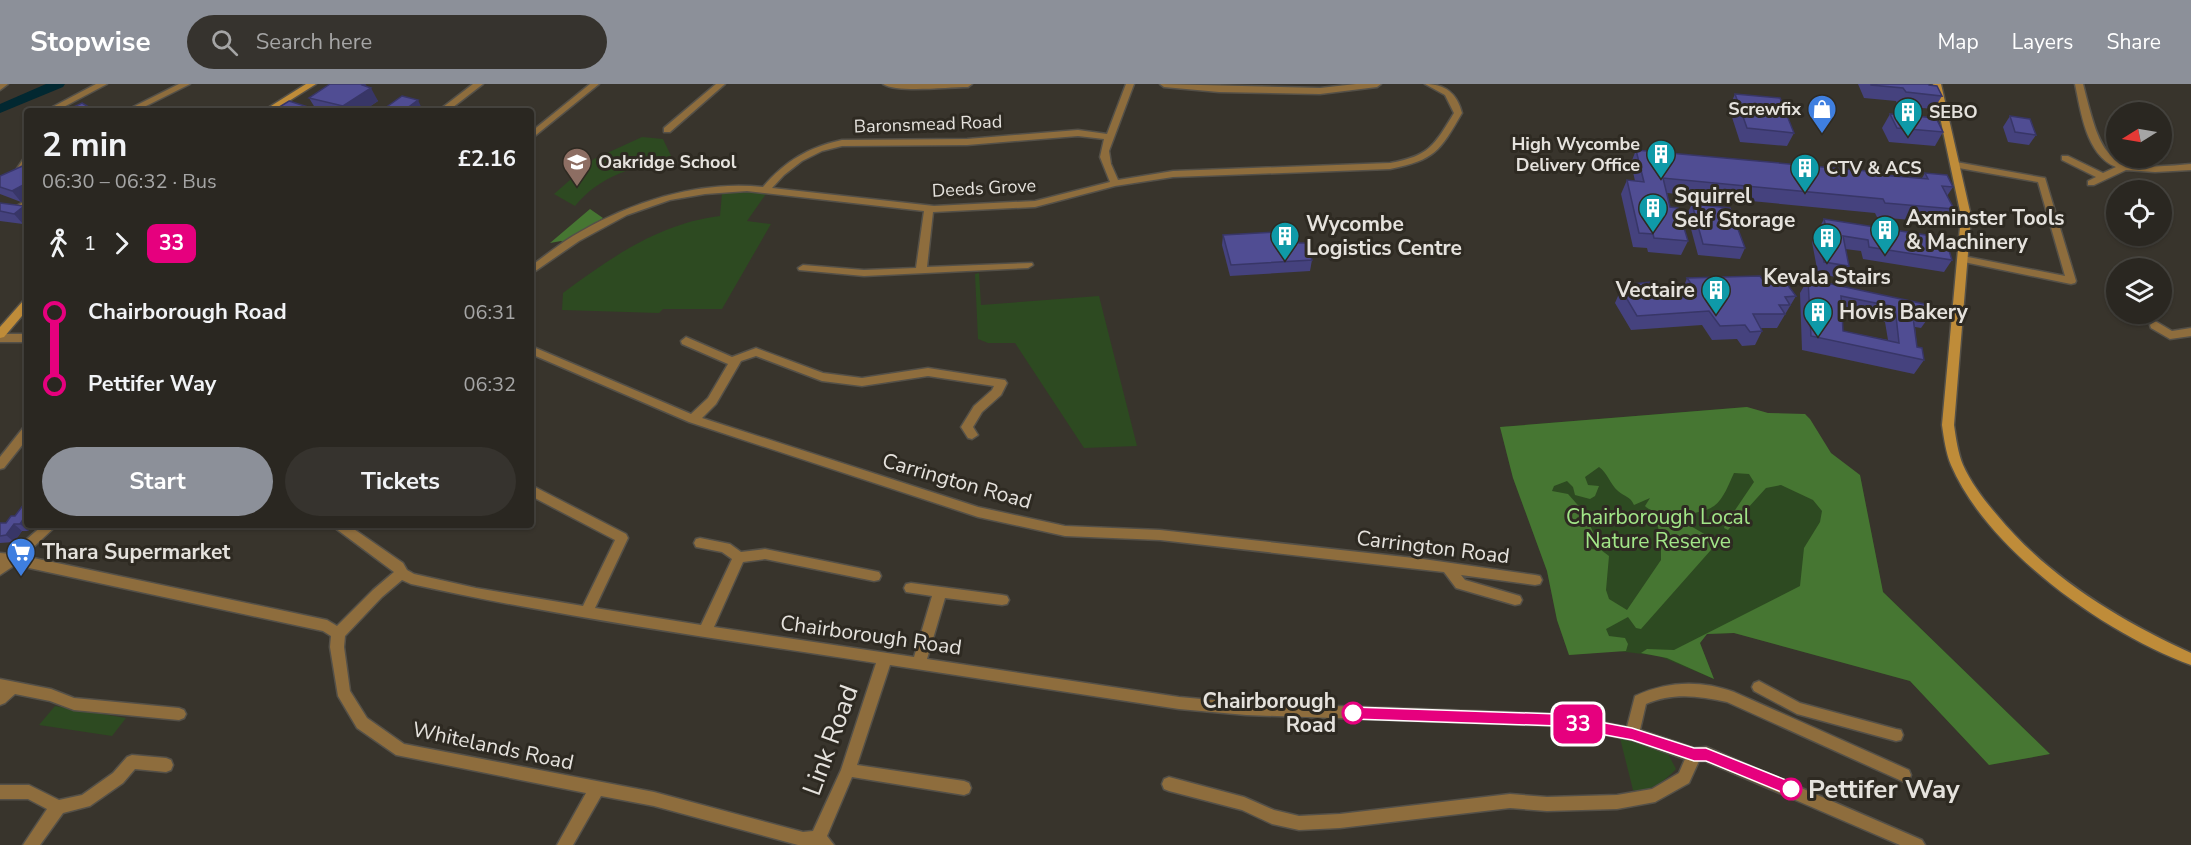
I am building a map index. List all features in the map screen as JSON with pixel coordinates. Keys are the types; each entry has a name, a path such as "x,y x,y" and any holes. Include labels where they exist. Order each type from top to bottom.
{"street":[{"path":"0,87 4,84"},
{"path":"55,108 103,84"},
{"path":"135,108 186,84"},
{"path":"272,108 312,84"},
{"path":"446,108 479,84"},
{"path":"534,134 595,84"},
{"path":"667,130 721,84"},
{"path":"887,84 907,86 968,84"},
{"path":"1115,183 1106,166 1104,154 1108,137 1117,122 1130,84"},
{"path":"1164,84 1219,89 1320,91 1377,84"},
{"name":"Deeds Grove","path":"534,269 575,239 624,213 668,198 705,191 747,188 929,208 1035,204 1115,183 1173,174 1390,166 1413,162 1437,150 1458,113 1455,99 1442,88 1429,84"},
{"path":"1937,84 1964,197 1966,216 1948,425 1952,448 1960,472 1995,524 2051,577 2131,630 2191,659"},
{"path":"2079,84 2100,151 2106,156"},
{"name":"Baronsmead Road","path":"765,190 793,162 824,146 842,143 967,142 1078,133 1108,137"},
{"path":"2065,158 2103,177"},
{"path":"0,186 17,176 24,165"},
{"path":"1956,165 2042,180 2072,281 1963,259"},
{"path":"2133,168 2147,171 2191,167"},
{"path":"2091,183 2120,168"},
{"path":"921,271 929,208"},
{"path":"803,268 864,273 1028,265"},
{"path":"0,336 24,307"},
{"path":"2155,325 2170,335 2191,332"},
{"path":"0,336 24,338"},
{"path":"686,341 735,363"},
{"name":"Carrington Road","path":"534,351 693,419 978,512 1065,531 1160,535 1447,567 1535,580"},
{"path":"693,419 712,401 737,358 756,351 822,377 862,382 928,372 1001,383 998,392 978,408 967,427 972,435"},
{"path":"0,465 24,435"},
{"path":"534,492 622,538 586,613"},
{"path":"0,570 7,558 47,528"},
{"name":"Chairborough Road","path":"343,528 411,579 586,613 1179,703 1246,710 1558,720 1632,734 1694,755 1706,754 1917,845"},
{"path":"700,543 725,548 739,557 765,554 874,576"},
{"path":"705,631 739,557"},
{"path":"7,558 327,626 338,634 359,616 390,580 402,574"},
{"path":"1447,567 1461,584 1515,600"},
{"path":"911,588 1002,600"},
{"path":"919,663 940,593"},
{"name":"Whitelands Road","path":"338,634 337,647 343,693 362,723 401,750 654,799 803,839 822,841"},
{"name":"Link Road","path":"822,841 885,658"},
{"path":"0,699 6,686 51,695 74,704 179,714"},
{"path":"1759,687 1797,708 1896,735"},
{"path":"1632,734 1640,700 1659,692 1681,688 1729,696 1904,774"},
{"path":"1795,727 1797,708"},
{"path":"1168,784 1244,804 1272,817 1299,823 1340,821 1510,801 1547,804 1617,802 1655,795 1684,778 1694,755"},
{"path":"0,792 29,792 58,807 85,801 118,778 132,762 166,765"},
{"path":"848,771 964,788"},
{"path":"565,845 596,789"},
{"path":"31,845 58,807"}],"green space":[{"path":"642,137 663,139 672,158 619,174 585,195 575,206 554,194 594,159"},
{"path":"722,193 766,194 747,221 771,224 722,309 663,309 659,313 562,310 563,293 618,255 656,234 698,220 720,216"},
{"path":"590,209 603,218 565,243 561,241 550,243"},
{"path":"979,273 981,305 1099,296 1137,446 1084,448 1015,343 988,343 978,339 975,274"},
{"name":"Chairborough Local Nature Reserve","path":"1747,407 1754,422 1835,468 1860,475 1883,592 2050,754 1989,765 1910,681 1734,633 1707,634 1700,643 1714,679 1659,656 1618,651 1569,655 1557,620 1547,571 1513,478 1500,427"},
{"name":"Chairborough Local Nature Reserve","path":"1747,407 1768,413 1805,414 1831,453 1860,475 1883,592 2050,754 1989,765 1910,681 1734,633 1707,634 1700,643 1714,679 1667,658 1641,653 1647,649 1674,650 1800,586 1804,548 1820,522 1822,511 1813,500 1781,485 1766,488 1728,530 1724,528 1754,482 1749,474 1734,473 1718,503 1708,509 1689,514 1668,514 1651,510 1645,506 1650,498 1634,505 1629,498 1615,488 1599,467 1585,477 1588,485 1599,486 1595,496 1590,499 1575,495 1573,487 1567,481 1554,486 1552,491 1568,494 1584,512 1593,532 1592,537 1585,544 1590,549 1601,550 1609,556 1606,590 1609,599 1627,610 1661,560 1661,538 1655,516 1677,518 1718,542 1641,629 1636,628 1628,617 1606,629 1609,636 1625,638 1628,644 1626,651 1569,655 1557,620 1547,571 1513,478 1500,427"},
{"path":"55,706 126,718 112,736 39,725"},
{"path":"1620,738 1667,752 1676,769 1650,788 1633,790"}],"building":[{"path":"330,84 363,84 371,88 343,106 309,98"},
{"path":"1871,84 1928,84 1937,86 1942,96 1906,92 1903,88"},
{"path":"1735,94 1780,98 1794,133 1747,128"},
{"path":"402,96 418,100 407,108 385,108"},
{"path":"289,101 308,107 306,108 278,108"},
{"path":"82,103 90,108 71,108"},
{"path":"1890,114 1936,118 1943,132 1897,128"},
{"path":"2010,116 2030,119 2036,135 2015,132"},
{"path":"1636,150 1867,171 1869,174 1928,179 1925,173 1947,175 1953,187 1942,186 1954,209 1885,203 1883,199 1663,178 1670,207 1678,208 1688,241 1654,238 1653,234 1639,233 1627,180 1644,182"},
{"path":"24,165 24,185 12,191 0,187 0,176"},
{"path":"0,203 24,206 14,214 0,211"},
{"path":"1692,204 1730,208 1745,248 1703,244"},
{"path":"1824,219 1945,238 1952,260 1869,247 1868,240 1843,236 1849,266 1824,262 1818,231 1827,232"},
{"path":"1295,231 1299,243 1306,243 1312,260 1231,265 1223,235"},
{"path":"1760,276 1766,284 1787,284 1796,296 1785,297 1790,305 1779,305 1785,314 1753,314 1762,331 1750,332 1745,325 1720,326 1709,311 1637,316 1621,289 1635,288 1632,284 1650,282 1654,288 1692,285 1687,278"},
{"path":"1808,279 1929,305 1931,314 1912,310 1917,347 1922,348 1924,360 1811,336","holes":["1841,296 1895,307 1899,343 1843,331"]},
{"path":"24,504 24,518 20,524 14,524 6,535 0,536 0,523 6,523 11,516 15,516"}],"waterway":[{"path":"0,109 58,84"}],"bus line":[{"name":"33","path":"1353,713 1558,720 1632,734 1694,755 1706,754 1791,789"}],"place":[{"name":"Screwfix","path":"1822,134"},
{"name":"SEBO","path":"1908,138"},
{"name":"High Wycombe Delivery Office","path":"1661,180"},
{"name":"Oakridge School","path":"577,188"},
{"name":"CTV & ACS","path":"1805,194"},
{"name":"Squirrel Self Storage","path":"1653,234"},
{"name":"Axminster Tools & Machinery","path":"1885,256"},
{"name":"Wycombe Logistics Centre","path":"1285,262"},
{"name":"Kevala Stairs","path":"1827,264"},
{"name":"Vectaire","path":"1716,316"},
{"name":"Hovis Bakery","path":"1818,338"},
{"name":"Thara Supermarket","path":"21,578"},
{"name":"Chairborough Road","path":"1353,713"},
{"name":"Pettifer Way","path":"1791,789"}]}
